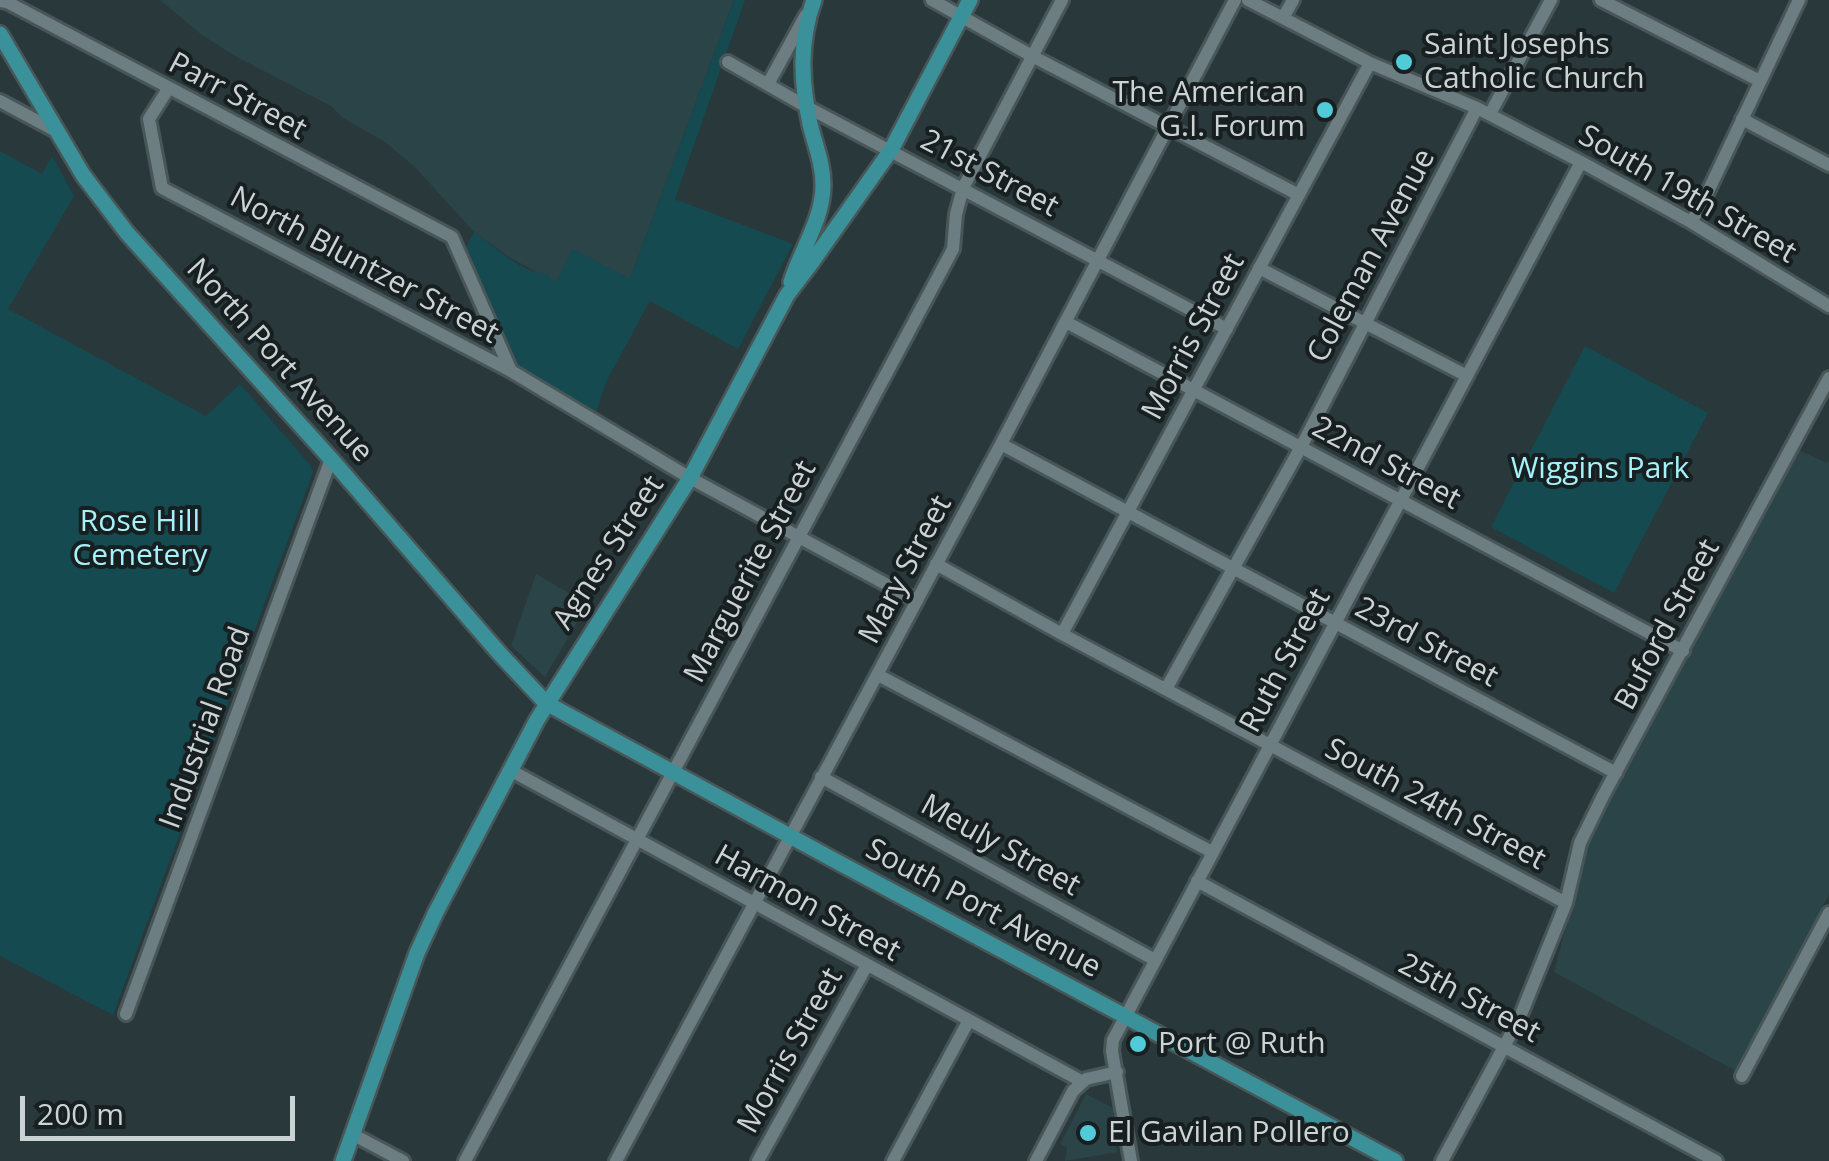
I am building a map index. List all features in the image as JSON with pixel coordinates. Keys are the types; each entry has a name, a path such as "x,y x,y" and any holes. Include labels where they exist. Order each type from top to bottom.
{"main road":[{"name":"Agnes Street","path":"343,1161 418,952 546,702 690,478 787,295 891,150 970,0"},
{"path":"787,295 817,218 823,190 822,162 811,127 802,57 814,2"},
{"name":"North Port Avenue","path":"0,34 83,175 127,234 546,702"},
{"name":"South Port Avenue","path":"546,702 1396,1161"}],"street":[{"path":"932,0 1299,195"},
{"name":"Marguerite Street","path":"465,1161 952,249 963,188 1062,0"},
{"name":"Mary Street","path":"616,1161 1002,444 1235,0"},
{"name":"South 19th Street","path":"1248,0 1370,63 1483,111 1581,162 1829,306"},
{"path":"1283,18 1293,0"},
{"name":"Coleman Avenue","path":"1166,689 1301,447 1364,322 1483,111 1551,0"},
{"path":"1602,0 1760,81"},
{"path":"1690,222 1799,0"},
{"name":"Parr Street","path":"0,1 452,237 510,371"},
{"path":"768,84 814,2"},
{"name":"21st Street","path":"728,62 1226,329"},
{"name":"Morris Street","path":"1062,634 1370,63"},
{"name":"North Bluntzer Street","path":"168,89 149,119 162,188 510,371 690,478 916,601"},
{"path":"0,101 56,131"},
{"path":"1742,119 1829,165"},
{"name":"Ruth Street","path":"1131,1161 1113,1040 1581,162"},
{"path":"1259,268 1467,376"},
{"name":"22nd Street","path":"1066,322 1683,651"},
{"name":"Buford Street","path":"1442,1161 1520,1018 1565,909 1580,844 1829,378"},
{"name":"23rd Street","path":"1002,444 1616,773"},
{"name":"Industrial Road","path":"126,1014 331,458"},
{"name":"South 24th Street","path":"936,564 1565,909"},
{"path":"878,675 1212,852"},
{"name":"Harmon Street","path":"510,770 1081,1081"},
{"name":"Meuly Street","path":"821,777 1155,960"},
{"name":"25th Street","path":"1197,881 1716,1161"},
{"path":"1742,1076 1829,913"},
{"name":"Morris Street","path":"758,1161 867,965"},
{"path":"893,1161 969,1020"},
{"path":"1036,1161 1081,1081 1117,1072"},
{"path":"352,1134 403,1161"}],"shaded area":[{"path":"160,0 734,0 630,279 556,283 474,232 415,167 385,142 343,118 331,106 235,56"},
{"path":"1798,450 1829,461 1829,894 1736,1071 1554,972 1592,828"},
{"path":"536,574 588,604 545,677 511,646"},
{"path":"1086,1094 1113,1108 1117,1152 1065,1161 1067,1148 1060,1144"}],"green space":[{"path":"734,0 745,0 675,199 793,244 738,349 650,301 607,380 595,415 520,369 510,356 465,249 474,232 518,264 548,274 556,282 573,249 630,279"},
{"name":"Rose Hill Cemetery","path":"0,151 42,174 52,156 74,196 8,309 206,416 240,384 313,472 113,1015 0,956"},
{"name":"Wiggins Park","path":"1585,346 1708,413 1614,593 1491,527"}],"place":[{"name":"Saint Josephs Catholic Church","path":"1404,62"},
{"name":"The American G.I. Forum","path":"1325,110"},
{"name":"Port @ Ruth","path":"1138,1044"},
{"name":"El Gavilan Pollero","path":"1088,1133"}]}
